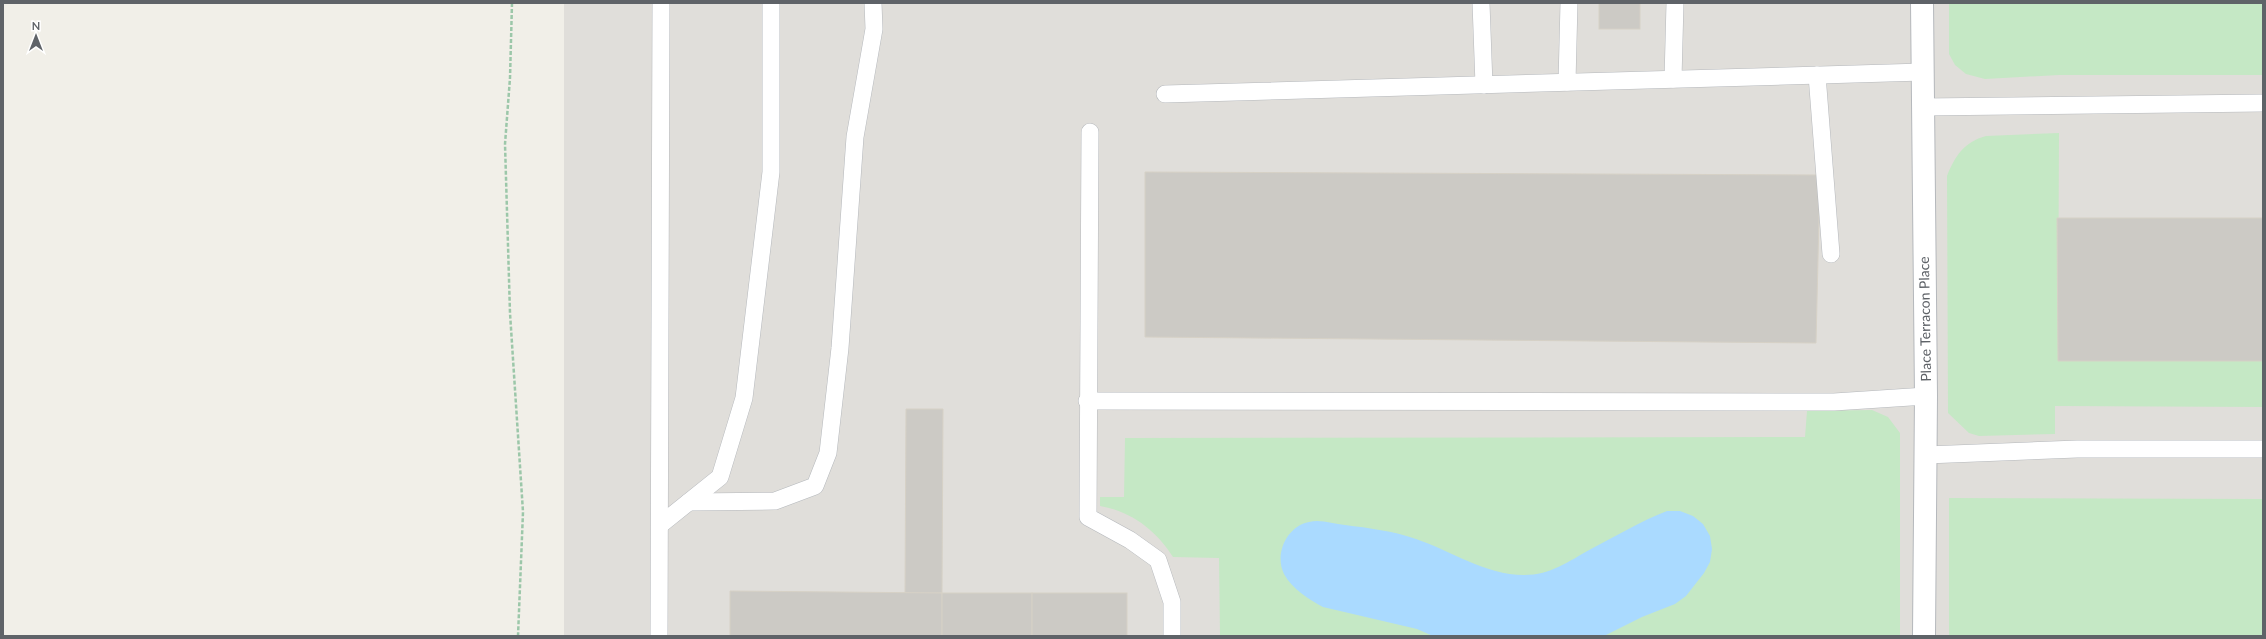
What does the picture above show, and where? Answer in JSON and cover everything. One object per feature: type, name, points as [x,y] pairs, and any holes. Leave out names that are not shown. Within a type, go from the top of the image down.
[{"type":"street","name":"Place Terracon Place","points":[[1922,3],[1926,396],[1924,636]]},
{"type":"lane","points":[[659,636],[661,3]]},
{"type":"lane","points":[[660,525],[720,477],[744,398],[771,172],[771,3]]},
{"type":"lane","points":[[689,502],[775,501],[815,486],[828,452],[840,348],[855,137],[874,29],[873,3]]},
{"type":"lane","points":[[1482,3],[1484,85]]},
{"type":"lane","points":[[1567,82],[1569,3]]},
{"type":"lane","points":[[1673,80],[1675,3]]},
{"type":"lane","points":[[1165,94],[1923,72]]},
{"type":"lane","points":[[1817,75],[1831,254]]},
{"type":"lane","points":[[1923,107],[2263,103]]},
{"type":"lane","points":[[1090,132],[1087,401],[1088,517],[1130,540],[1158,560],[1172,602],[1172,636]]},
{"type":"lane","points":[[1087,401],[1834,402],[1926,396]]},
{"type":"lane","points":[[1926,455],[2076,449],[2263,449]]},
{"type":"path","points":[[512,3],[510,78],[505,144],[510,313],[523,512],[518,636]]},
{"type":"shaded area","points":[[564,3],[2263,3],[2263,636],[564,636]]},
{"type":"green space","points":[[1949,3],[2263,3],[2263,75],[2059,75],[1985,79],[1966,74],[1955,65],[1949,54]]},
{"type":"green space","points":[[2059,133],[2058,361],[2263,361],[2263,407],[2055,406],[2055,434],[1979,436],[1969,433],[1948,413],[1947,176],[1953,162],[1961,151],[1966,146],[1978,139],[1986,136]]},
{"type":"green space","points":[[1872,410],[1888,417],[1900,433],[1900,636],[1220,636],[1219,558],[1173,557],[1167,548],[1151,531],[1133,517],[1122,512],[1100,506],[1100,497],[1124,497],[1125,438],[1805,437],[1807,411]]},
{"type":"green space","points":[[1949,498],[2263,499],[2263,636],[1949,636]]},
{"type":"water","points":[[1667,511],[1680,511],[1693,516],[1703,524],[1710,536],[1712,549],[1710,562],[1704,573],[1686,596],[1675,604],[1642,617],[1604,636],[1433,636],[1417,629],[1323,607],[1296,589],[1287,579],[1281,566],[1284,542],[1294,529],[1309,522],[1322,521],[1399,534],[1416,539],[1469,562],[1496,571],[1524,575],[1543,573],[1648,519]]},
{"type":"building","points":[[1599,3],[1640,3],[1640,29],[1599,29]]},
{"type":"building","points":[[1145,172],[1820,175],[1816,343],[1145,337]]},
{"type":"building","points":[[2057,218],[2263,218],[2263,361],[2058,361]]},
{"type":"building","points":[[906,409],[943,409],[942,593],[905,593]]},
{"type":"building","points":[[730,591],[942,593],[942,636],[730,636]]},
{"type":"building","points":[[942,593],[1032,593],[1032,636],[942,636]]},
{"type":"building","points":[[1032,593],[1127,593],[1127,636],[1032,636]]}]
